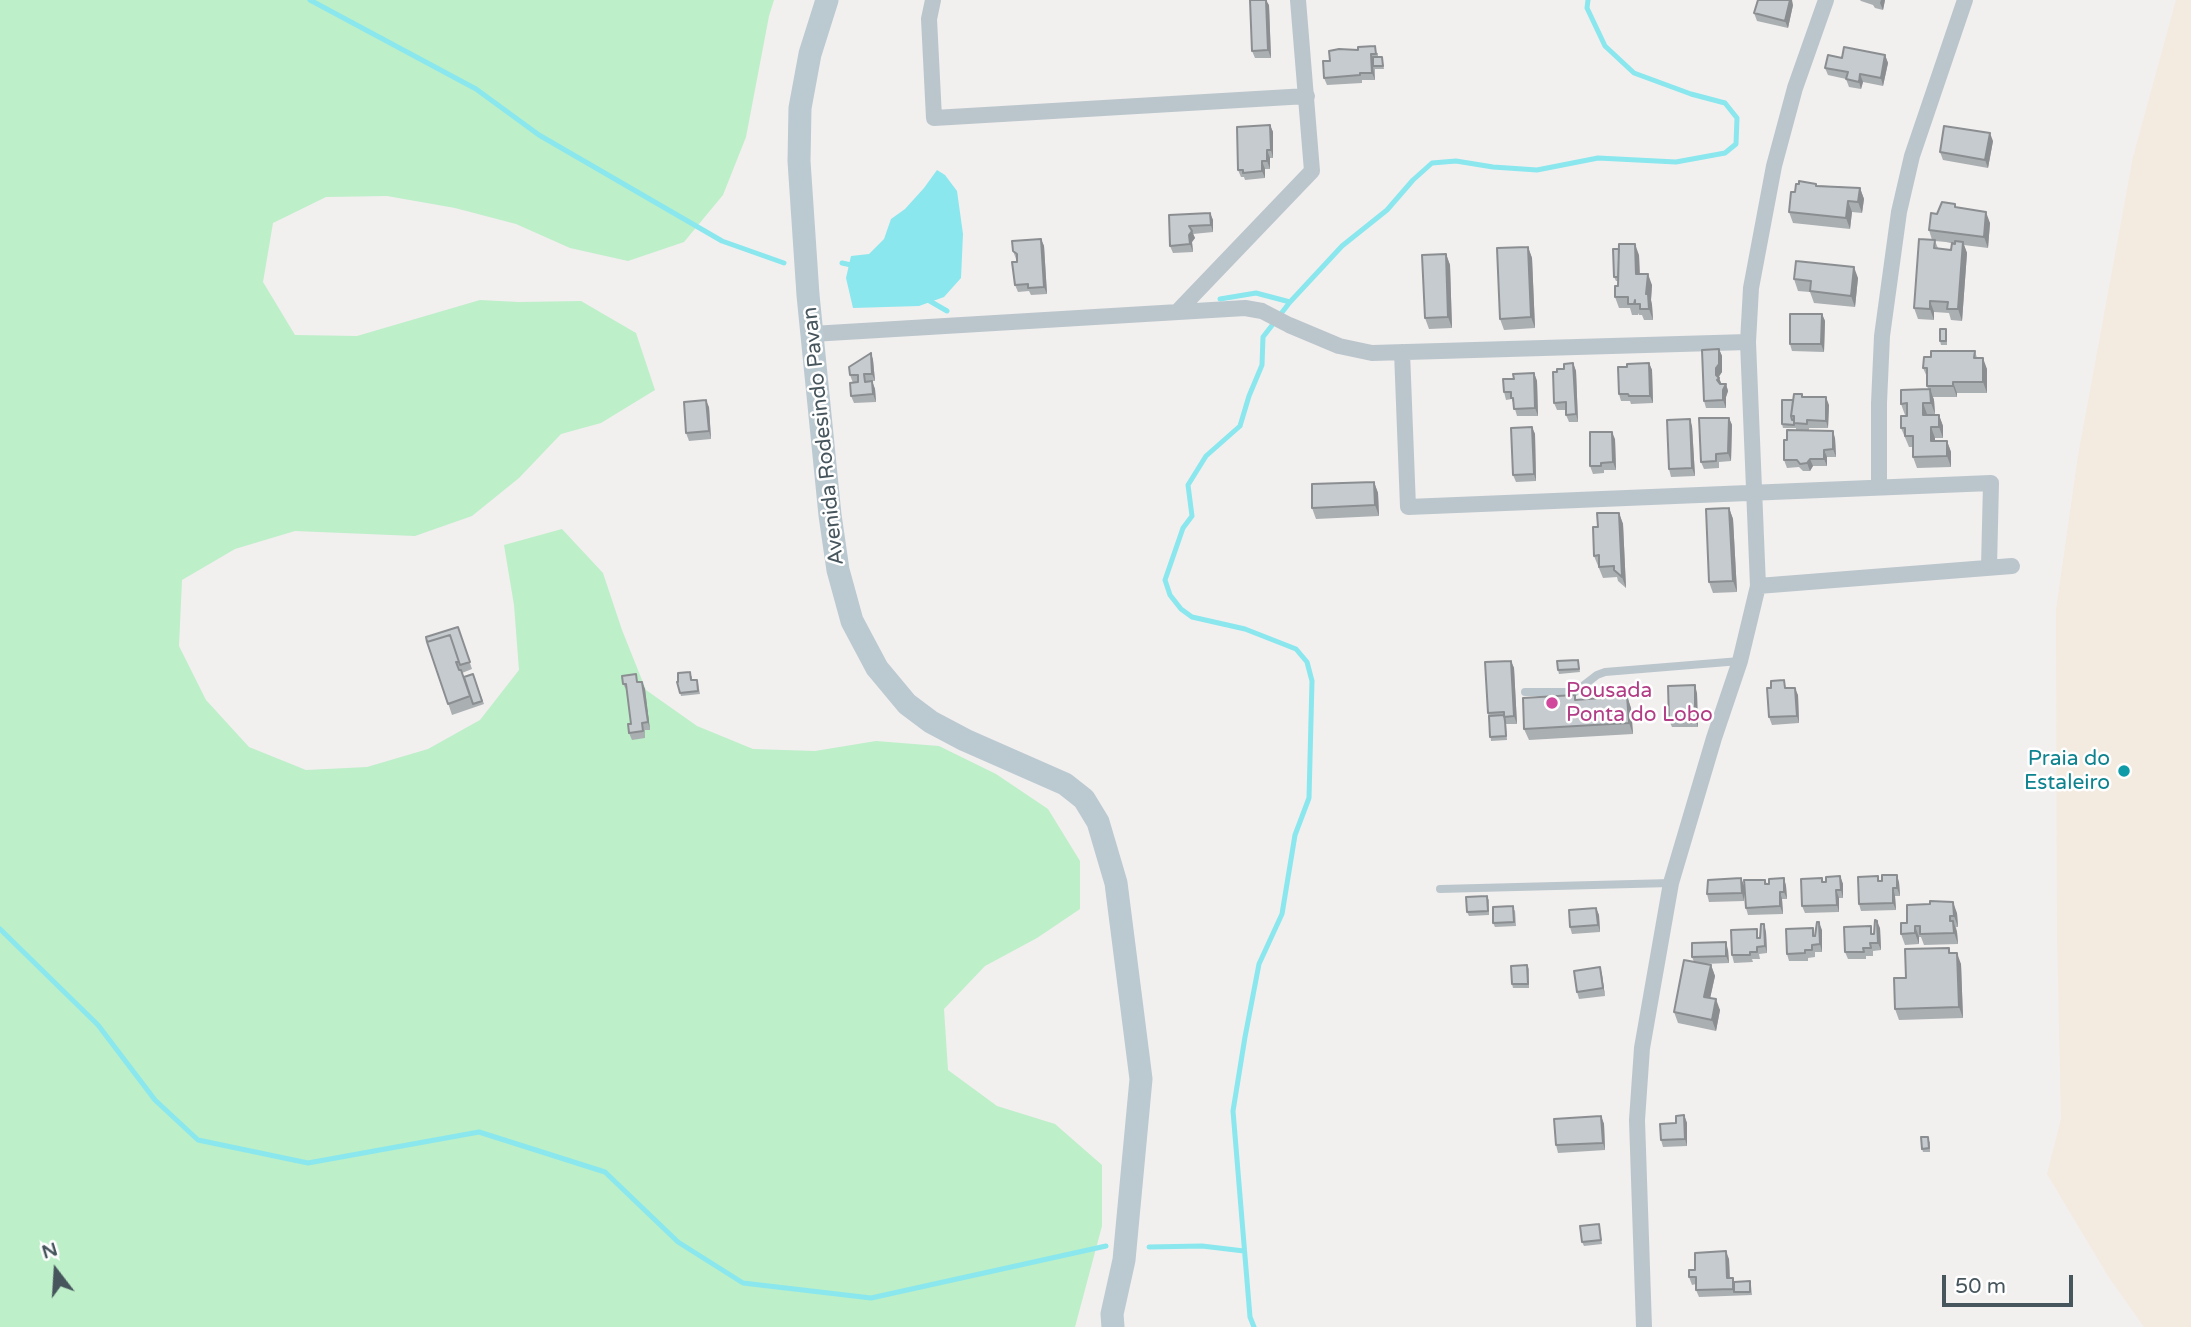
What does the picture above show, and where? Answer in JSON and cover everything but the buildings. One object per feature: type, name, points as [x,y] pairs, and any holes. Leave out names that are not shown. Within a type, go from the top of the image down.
[{"type":"main road","name":"Avenida Rodesindo Pavan","points":[[827,0],[810,54],[800,108],[799,161],[813,339],[838,570],[852,621],[877,668],[907,704],[931,722],[965,740],[1065,784],[1084,799],[1098,822],[1116,883],[1141,1079],[1124,1260],[1112,1314],[1113,1327]]},
{"type":"street","points":[[933,0],[929,19],[934,118],[1307,96]]},
{"type":"street","points":[[1177,312],[1312,171],[1298,0]]},
{"type":"street","points":[[1644,1327],[1637,1119],[1642,1048],[1671,883],[1740,661],[1759,586],[1748,342],[1751,288],[1774,166],[1795,88],[1826,0]]},
{"type":"street","points":[[1879,487],[1882,336],[1899,212],[1912,156],[1965,0]]},
{"type":"street","points":[[813,339],[879,329],[1245,308],[1262,311],[1339,346],[1372,353],[1748,342]]},
{"type":"street","points":[[1402,352],[1408,507],[1991,484],[1989,566]]},
{"type":"street","points":[[1759,586],[2012,565]]},
{"type":"lane","points":[[1525,692],[1575,692],[1605,672],[1740,661]]},
{"type":"lane","points":[[1440,889],[1671,883]]},
{"type":"green space","points":[[0,0],[774,0],[746,137],[723,195],[684,242],[628,261],[570,248],[516,224],[455,208],[387,196],[326,197],[273,223],[263,282],[295,335],[357,336],[480,300],[581,301],[636,333],[655,390],[601,423],[561,434],[519,478],[472,516],[415,536],[295,531],[235,549],[182,580],[179,646],[206,700],[249,747],[306,770],[367,767],[428,749],[480,720],[519,670],[514,605],[504,545],[562,529],[603,573],[646,690],[697,726],[753,749],[815,751],[876,741],[939,746],[996,774],[1048,809],[1080,861],[1080,909],[1037,938],[985,966],[944,1009],[948,1070],[997,1106],[1055,1124],[1102,1165],[1102,1226],[1075,1327],[0,1327]]},
{"type":"sand","name":"Praia do Estaleiro","points":[[2176,0],[2191,0],[2191,1327],[2144,1327],[2108,1276],[2047,1174],[2061,1119],[2057,931],[2056,610],[2078,456],[2133,157]]},
{"type":"water","points":[[937,170],[945,175],[957,191],[963,234],[961,278],[944,297],[919,306],[853,308],[846,278],[851,256],[869,254],[884,239],[891,219],[905,209]]},
{"type":"waterway","points":[[310,0],[476,89],[539,135],[722,241],[784,263]]},
{"type":"waterway","points":[[1254,1327],[1250,1317],[1233,1111],[1259,964],[1282,914],[1295,835],[1309,798],[1312,681],[1307,662],[1296,649],[1245,629],[1192,617],[1181,609],[1170,595],[1165,580],[1183,528],[1192,516],[1188,485],[1206,456],[1240,426],[1262,365],[1263,337],[1290,302],[1342,246],[1387,210],[1432,163],[1456,161],[1537,170],[1598,158],[1676,162],[1725,153],[1736,144],[1737,118],[1725,103],[1634,73],[1605,46],[1587,8],[1588,0]]},
{"type":"waterway","points":[[842,263],[856,266]]},
{"type":"waterway","points":[[1220,299],[1256,293],[1290,302]]},
{"type":"waterway","points":[[928,300],[947,311]]},
{"type":"waterway","points":[[0,929],[98,1025],[155,1100],[198,1140],[308,1163],[479,1132],[605,1172],[678,1242],[743,1283],[871,1298],[1106,1246]]},
{"type":"waterway","points":[[1149,1247],[1202,1246],[1244,1251]]},
{"type":"place","name":"Pousada Ponta do Lobo","points":[[1552,703]]},
{"type":"place","name":"Praia do Estaleiro","points":[[2124,771]]}]
